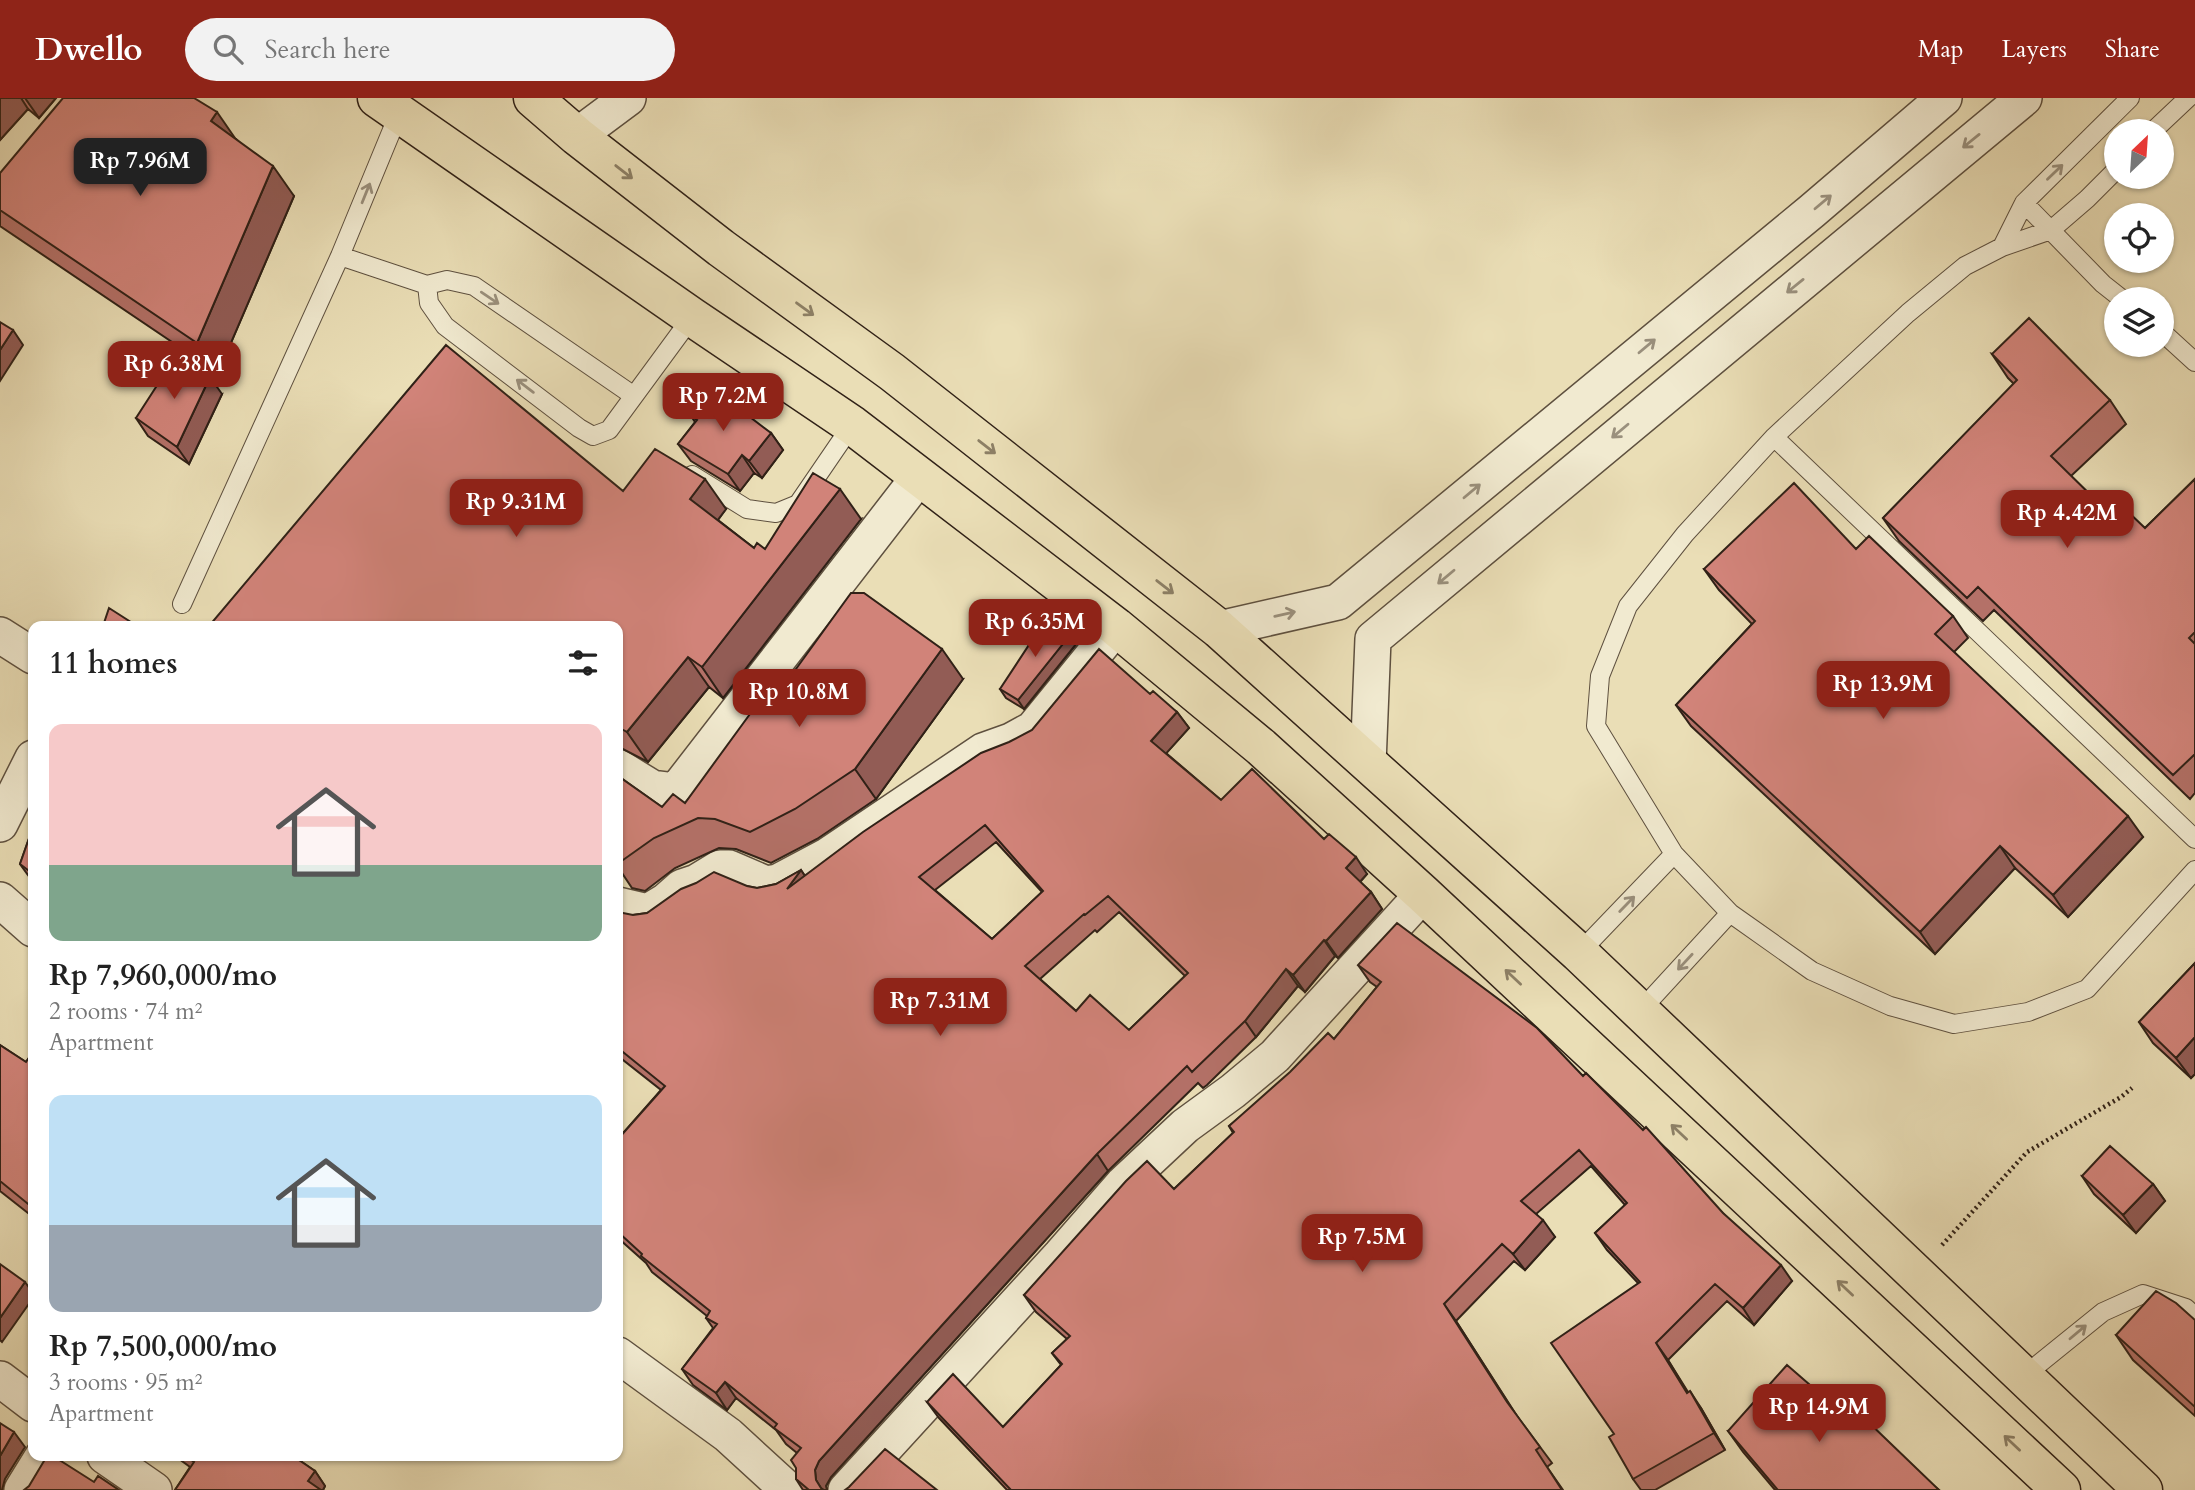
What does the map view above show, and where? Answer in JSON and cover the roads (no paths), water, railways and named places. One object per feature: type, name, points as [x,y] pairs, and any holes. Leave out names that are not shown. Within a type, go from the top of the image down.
[{"type":"highway","points":[[533,98],[577,136],[721,248],[892,372],[1219,629],[1579,953],[2143,1490]]},
{"type":"highway","points":[[388,106],[852,425],[1116,627],[1261,747],[1423,894],[2049,1486]]},
{"type":"street","points":[[577,136],[628,98]]},
{"type":"street","points":[[1219,629],[1338,601],[1944,98]]},
{"type":"street","points":[[1368,764],[1373,639],[1711,355],[2024,98]]},
{"type":"street","points":[[1679,320],[1711,355]]},
{"type":"street","points":[[623,770],[652,788],[676,791],[919,477]]},
{"type":"street","points":[[623,906],[648,912],[682,887],[697,882],[720,868],[729,868],[766,884],[778,882],[827,856],[983,751],[1011,741],[1033,729],[1116,627]]},
{"type":"street","points":[[0,635],[28,653]]},
{"type":"street","points":[[0,824],[28,768]]},
{"type":"street","points":[[846,1490],[1123,1184],[1185,1126],[1275,1056],[1423,894]]},
{"type":"street","points":[[0,900],[28,925]]},
{"type":"street","points":[[623,1359],[728,1435],[788,1490]]},
{"type":"street","points":[[0,1379],[28,1400]]},
{"type":"street","points":[[22,1490],[40,1461]]},
{"type":"street","points":[[112,1461],[153,1490]]},
{"type":"lane","points":[[2002,247],[2024,203],[2130,98]]},
{"type":"lane","points":[[2163,119],[2176,102]]},
{"type":"lane","points":[[182,604],[340,256],[388,106]]},
{"type":"lane","points":[[2104,181],[2051,230],[2002,247],[1965,266],[1926,297],[1774,437],[1685,534],[1628,606],[1600,676],[1596,726],[1674,854],[1730,913],[1812,971],[1890,1006],[1954,1024],[2028,1012],[2087,989],[2195,870]]},
{"type":"lane","points":[[2024,203],[2107,287]]},
{"type":"lane","points":[[340,256],[427,285],[447,281],[474,286],[634,396]]},
{"type":"lane","points":[[427,285],[429,303],[445,326],[593,436],[610,430],[692,317]]},
{"type":"lane","points":[[2174,343],[2195,362]]},
{"type":"lane","points":[[677,466],[747,509],[776,513],[798,503],[852,425]]},
{"type":"lane","points":[[1774,437],[2195,839]]},
{"type":"lane","points":[[1579,953],[1674,854]]},
{"type":"lane","points":[[1640,1011],[1730,913]]},
{"type":"lane","points":[[2025,1375],[2103,1312],[2143,1294],[2186,1308],[2195,1317]]}]
